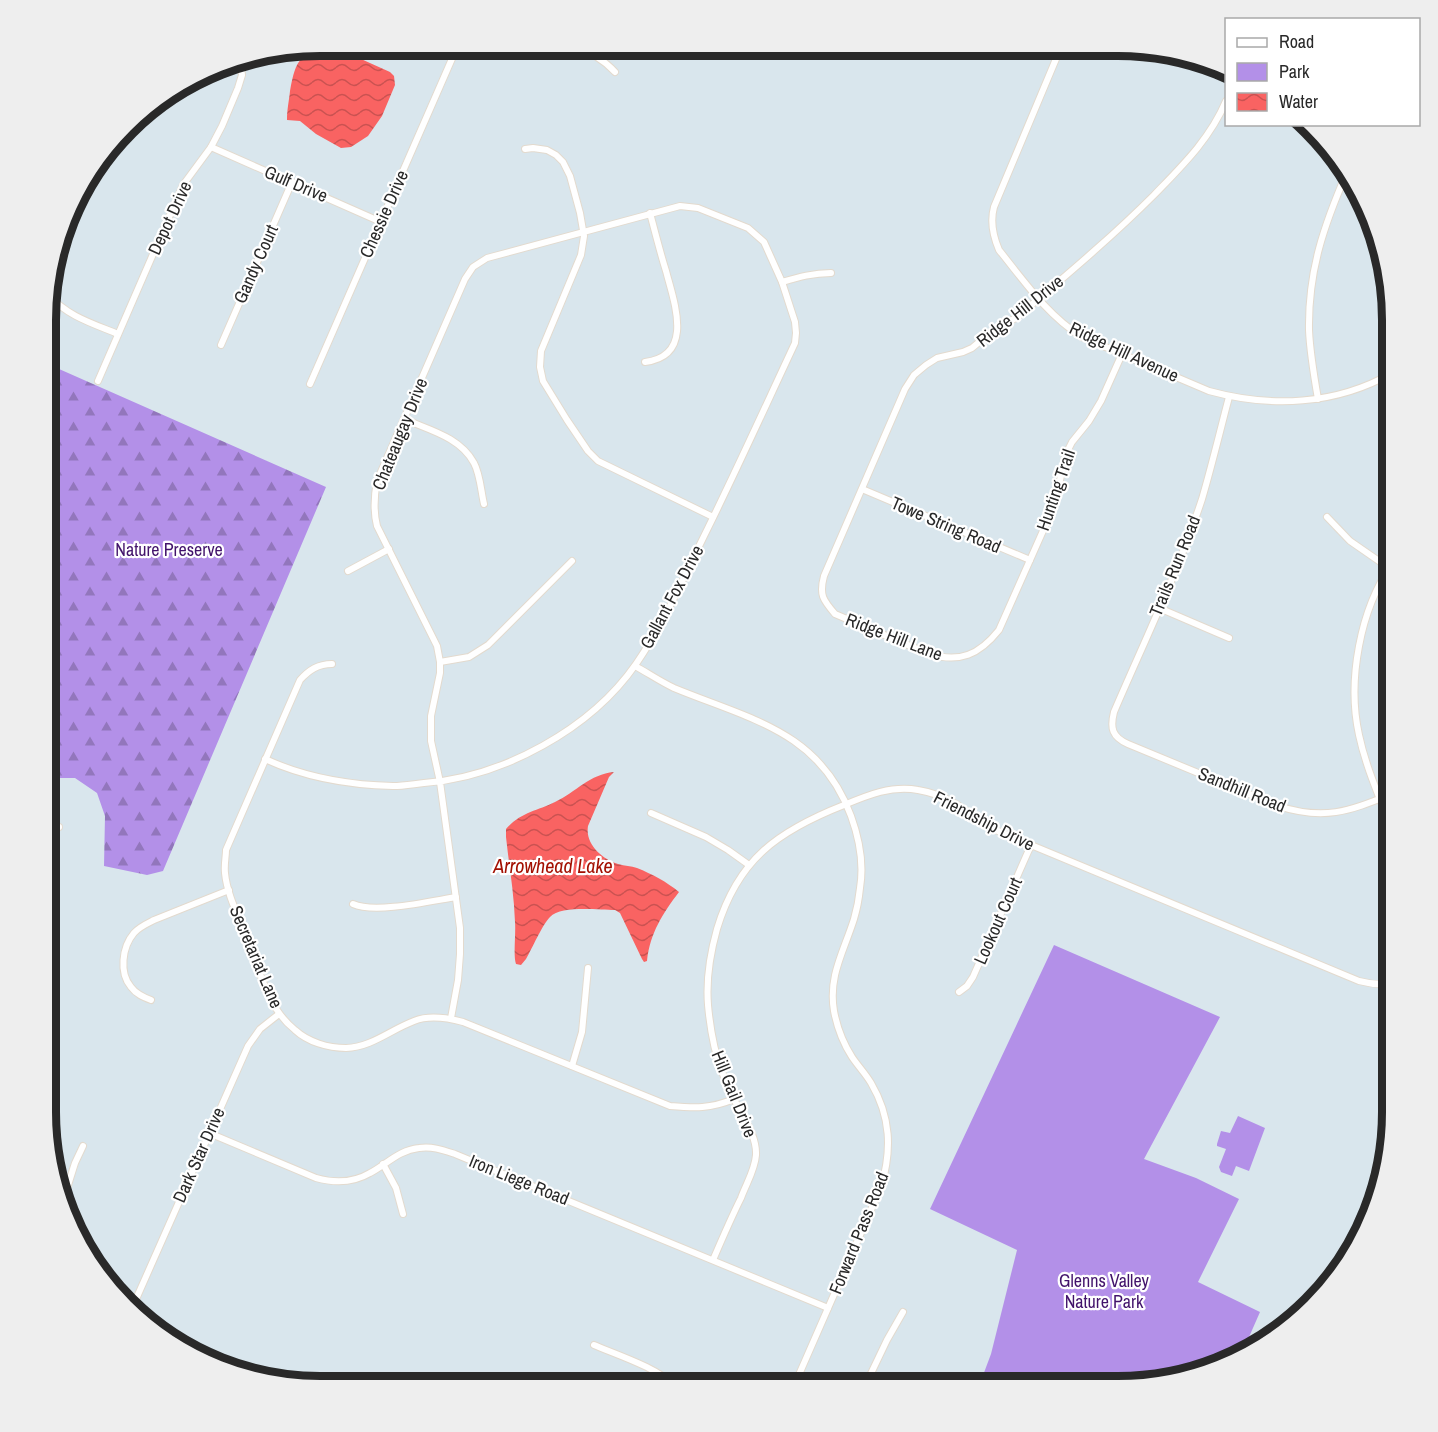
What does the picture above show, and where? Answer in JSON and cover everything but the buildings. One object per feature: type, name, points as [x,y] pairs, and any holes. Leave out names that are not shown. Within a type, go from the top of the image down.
[{"type":"street","name":"Chessie Drive","points":[[310,384],[453,56]]},
{"type":"street","points":[[597,56],[615,72]]},
{"type":"street","name":"Ridge Hill Avenue","points":[[1057,56],[992,214],[993,237],[999,249],[1050,312],[1082,337],[1209,391],[1229,397],[1262,402],[1318,399],[1359,389],[1382,378]]},
{"type":"street","name":"Depot Drive","points":[[98,381],[183,185],[211,147],[222,126],[238,88],[242,75],[241,68]]},
{"type":"street","name":"Ridge Hill Drive","points":[[823,599],[821,586],[824,576],[905,389],[914,375],[937,358],[972,348],[996,328],[1016,318],[1038,299],[1124,224],[1185,163],[1213,128],[1225,105]]},
{"type":"street","name":"Gulf Drive","points":[[211,147],[381,222]]},
{"type":"street","points":[[525,149],[547,150],[563,162],[570,176],[584,232],[581,255],[541,351],[540,367],[543,381],[588,451],[598,461],[713,517]]},
{"type":"street","points":[[1318,399],[1309,330],[1310,298],[1316,257],[1329,213],[1343,181]]},
{"type":"street","name":"Gandy Court","points":[[221,345],[292,182]]},
{"type":"street","name":"Chateaugay Drive","points":[[451,1018],[458,980],[460,928],[440,782],[430,729],[440,662],[437,646],[377,526],[373,500],[377,482],[465,279],[473,267],[487,258],[680,206],[698,207],[748,228],[764,242],[782,282]]},
{"type":"street","points":[[645,362],[662,357],[673,346],[678,331],[677,312],[650,213]]},
{"type":"street","points":[[782,282],[806,275],[831,273]]},
{"type":"street","name":"Gallant Fox Drive","points":[[265,759],[320,777],[351,783],[394,786],[440,782],[495,768],[528,754],[572,727],[595,709],[635,666],[661,625],[795,343],[795,322],[782,282]]},
{"type":"street","points":[[56,304],[72,314],[118,334]]},
{"type":"street","name":"Hunting Trail","points":[[972,654],[989,643],[999,630],[1054,506],[1066,454],[1101,401],[1122,354]]},
{"type":"street","name":"Trails Run Road","points":[[1113,731],[1111,721],[1114,712],[1184,549],[1216,451],[1229,397]]},
{"type":"street","points":[[404,419],[451,440],[465,449],[475,465],[484,504]]},
{"type":"street","name":"Towe String Road","points":[[862,489],[1030,560]]},
{"type":"street","points":[[1327,517],[1350,541],[1382,561]]},
{"type":"street","points":[[348,571],[389,549]]},
{"type":"street","points":[[440,662],[469,657],[488,645],[572,561]]},
{"type":"street","points":[[1382,582],[1365,621],[1355,678],[1358,733],[1366,764],[1382,804]]},
{"type":"street","name":"Ridge Hill Lane","points":[[823,599],[835,614],[929,654],[942,658],[972,654]]},
{"type":"street","points":[[1159,608],[1229,638]]},
{"type":"street","name":"Secretariat Lane","points":[[332,664],[315,667],[300,680],[226,850],[224,871],[229,890],[270,997],[279,1014],[295,1030],[311,1041],[330,1047],[343,1048],[372,1042],[414,1021],[427,1018],[451,1018],[670,1106],[712,1107],[734,1099]]},
{"type":"street","points":[[635,666],[671,686],[765,724],[788,736],[826,770],[838,786],[847,804]]},
{"type":"street","name":"Sandhill Road","points":[[1113,731],[1122,742],[1293,811],[1312,814],[1337,813],[1380,799]]},
{"type":"street","name":"Friendship Drive","points":[[847,804],[881,791],[900,789],[936,794],[956,804],[988,827],[1359,981],[1382,985]]},
{"type":"street","name":"Hill Gail Drive","points":[[713,1260],[752,1172],[756,1155],[752,1135],[721,1069],[713,1040],[708,1005],[708,975],[712,946],[723,909],[737,881],[749,865],[791,829],[847,804]]},
{"type":"street","name":"Forward Pass Road","points":[[798,1376],[880,1187],[889,1153],[888,1131],[882,1106],[871,1083],[843,1042],[833,1008],[835,969],[854,918],[861,886],[860,847],[847,804]]},
{"type":"street","points":[[651,813],[706,837],[749,865]]},
{"type":"street","name":"Lookout Court","points":[[959,992],[973,977],[1031,845]]},
{"type":"street","points":[[151,999],[139,995],[130,987],[124,975],[123,959],[132,934],[154,920],[229,890]]},
{"type":"street","points":[[353,904],[359,907],[379,909],[456,897]]},
{"type":"street","points":[[572,1066],[582,1032],[588,968]]},
{"type":"street","name":"Dark Star Drive","points":[[134,1300],[248,1046],[260,1029],[279,1014]]},
{"type":"street","name":"Iron Liege Road","points":[[209,1133],[316,1178],[342,1182],[358,1179],[370,1173],[398,1154],[417,1148],[433,1147],[466,1158],[828,1308]]},
{"type":"street","points":[[67,1188],[82,1146]]},
{"type":"street","points":[[383,1164],[396,1188],[403,1214]]},
{"type":"street","points":[[870,1376],[903,1312]]},
{"type":"street","points":[[594,1345],[663,1376]]},
{"type":"green space","name":"Nature Preserve","points":[[56,368],[326,487],[163,871],[147,875],[104,866],[105,816],[97,793],[75,778],[56,778]]},
{"type":"green space","name":"Glenns Valley Nature Park","points":[[1054,945],[1220,1017],[1144,1159],[1196,1178],[1239,1199],[1198,1282],[1260,1312],[1246,1343],[1203,1362],[1153,1374],[1136,1376],[983,1376],[991,1354],[1017,1250],[930,1209]]},
{"type":"green space","points":[[1238,1116],[1265,1128],[1249,1171],[1236,1166],[1232,1176],[1221,1172],[1219,1167],[1226,1149],[1217,1144],[1221,1131],[1230,1133]]},
{"type":"water","points":[[305,56],[354,56],[394,76],[395,85],[382,116],[368,136],[351,147],[341,148],[316,134],[300,121],[287,120],[290,91],[297,64]]},
{"type":"water","name":"Arrowhead Lake","points":[[614,772],[609,777],[588,826],[592,845],[606,858],[648,873],[679,892],[658,924],[651,941],[647,961],[644,962],[642,959],[620,913],[615,910],[581,909],[555,913],[550,917],[526,959],[521,965],[516,964],[513,890],[506,829],[523,815],[563,798],[598,776]]}]
